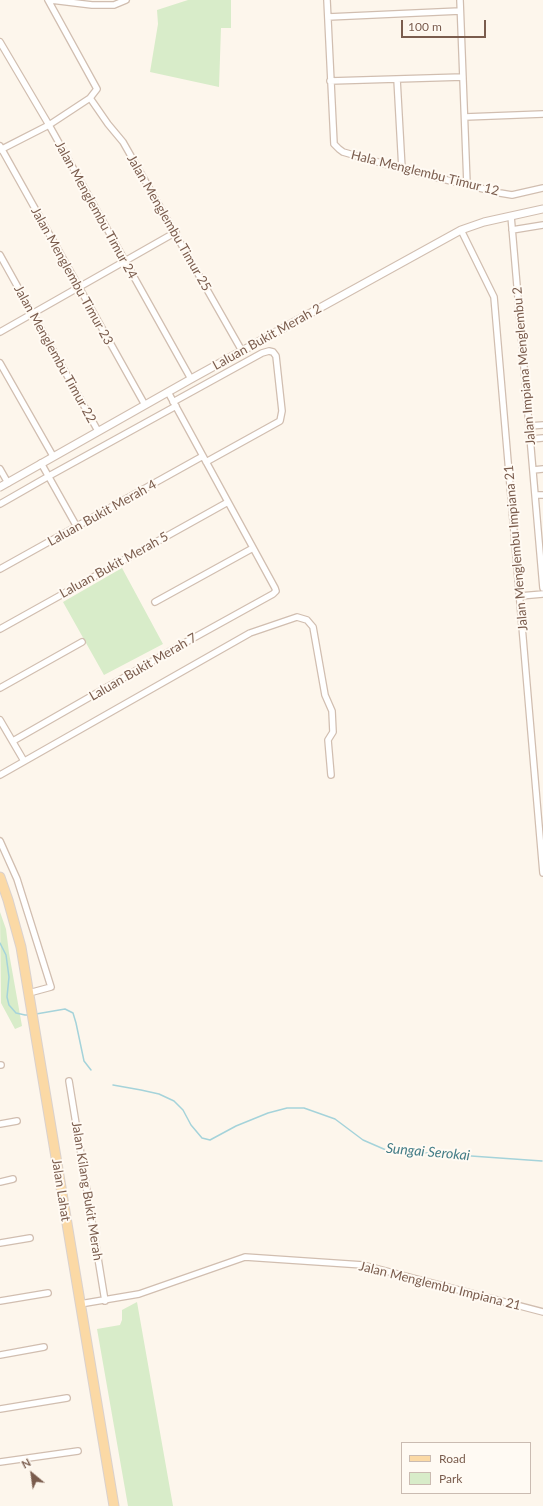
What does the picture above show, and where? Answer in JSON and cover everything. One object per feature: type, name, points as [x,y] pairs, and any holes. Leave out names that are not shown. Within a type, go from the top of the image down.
[{"type":"main road","name":"Jalan Lahat","points":[[0,877],[21,947],[114,1506]]},
{"type":"street","points":[[1,148],[48,125],[90,98],[98,89],[48,0]]},
{"type":"street","points":[[51,0],[92,5],[104,3],[114,5],[126,0]]},
{"type":"street","points":[[327,0],[330,81],[463,77]]},
{"type":"street","points":[[460,0],[467,184]]},
{"type":"street","points":[[328,17],[460,11]]},
{"type":"street","name":"Jalan Menglembu Timur 24","points":[[0,42],[191,379]]},
{"type":"street","points":[[397,79],[402,169]]},
{"type":"street","name":"Hala Menglembu Timur 12","points":[[330,81],[334,144],[343,152],[402,169],[512,195],[543,188]]},
{"type":"street","name":"Jalan Menglembu Timur 25","points":[[90,98],[108,124],[123,142],[176,232],[242,351]]},
{"type":"street","points":[[465,117],[543,114]]},
{"type":"street","name":"Jalan Menglembu Timur 23","points":[[1,148],[146,405]]},
{"type":"street","name":"Laluan Bukit Merah 2","points":[[0,487],[191,379],[461,230],[484,222],[543,209]]},
{"type":"street","name":"Jalan Impiana Menglembu 2","points":[[510,216],[535,495],[541,544],[543,588]]},
{"type":"street","points":[[512,230],[543,225]]},
{"type":"street","name":"Jalan Menglembu Impiana 21","points":[[461,230],[494,297],[542,843],[543,873]]},
{"type":"street","points":[[0,332],[176,232]]},
{"type":"street","name":"Jalan Menglembu Timur 22","points":[[0,255],[98,431]]},
{"type":"street","name":"Laluan Bukit Merah 2","points":[[0,504],[262,353],[269,351],[273,352],[276,356],[282,411],[280,421],[205,459]]},
{"type":"street","points":[[0,363],[53,456]]},
{"type":"street","points":[[155,602],[253,548],[168,392]]},
{"type":"street","points":[[529,426],[543,425]]},
{"type":"street","points":[[530,440],[543,438]]},
{"type":"street","name":"Laluan Bukit Merah 4","points":[[0,569],[205,459]]},
{"type":"street","points":[[41,463],[77,527]]},
{"type":"street","points":[[0,469],[8,483]]},
{"type":"street","points":[[533,470],[543,469]]},
{"type":"street","points":[[535,495],[543,495]]},
{"type":"street","name":"Laluan Bukit Merah 5","points":[[0,629],[228,502]]},
{"type":"street","name":"Laluan Bukit Merah 7","points":[[13,741],[273,594],[276,591],[275,588],[253,548]]},
{"type":"street","points":[[520,596],[543,594]]},
{"type":"street","points":[[0,775],[250,633],[297,617],[307,620],[313,627],[325,695],[332,711],[333,732],[328,740],[331,774]]},
{"type":"street","points":[[0,688],[82,642]]},
{"type":"street","points":[[0,720],[24,761]]},
{"type":"street","points":[[0,841],[18,879],[51,987],[29,993]]},
{"type":"street","name":"Jalan Kilang Bukit Merah","points":[[69,1081],[104,1301]]},
{"type":"street","points":[[0,1124],[17,1121]]},
{"type":"street","points":[[0,1182],[14,1179]]},
{"type":"street","points":[[0,1243],[30,1238]]},
{"type":"street","name":"Jalan Menglembu Impiana 21","points":[[80,1304],[139,1294],[246,1257],[363,1265],[543,1312]]},
{"type":"street","points":[[0,1301],[48,1293]]},
{"type":"street","points":[[0,1355],[44,1347]]},
{"type":"street","points":[[0,1409],[67,1398]]},
{"type":"street","points":[[0,1462],[78,1451]]},
{"type":"green space","points":[[188,0],[231,0],[231,28],[221,28],[219,87],[150,72],[158,24],[157,10]]},
{"type":"green space","points":[[122,568],[163,644],[104,675],[63,602]]},
{"type":"green space","points":[[0,912],[6,929],[22,1026],[15,1029],[1,1003]]},
{"type":"green space","points":[[137,1302],[173,1506],[128,1506],[97,1329],[120,1325],[122,1320],[122,1310]]},
{"type":"waterway","name":"Sungai Serokai","points":[[0,943],[6,955],[9,977],[7,997],[9,1005],[16,1013],[29,1015]]},
{"type":"waterway","name":"Sungai Serokai","points":[[36,1014],[65,1009],[73,1013],[84,1061],[91,1070]]},
{"type":"waterway","name":"Sungai Serokai","points":[[113,1085],[159,1094],[174,1101],[183,1110],[191,1125],[202,1138],[210,1140],[236,1126],[268,1113],[287,1108],[304,1108],[335,1119],[363,1140],[386,1150],[542,1161]]}]
